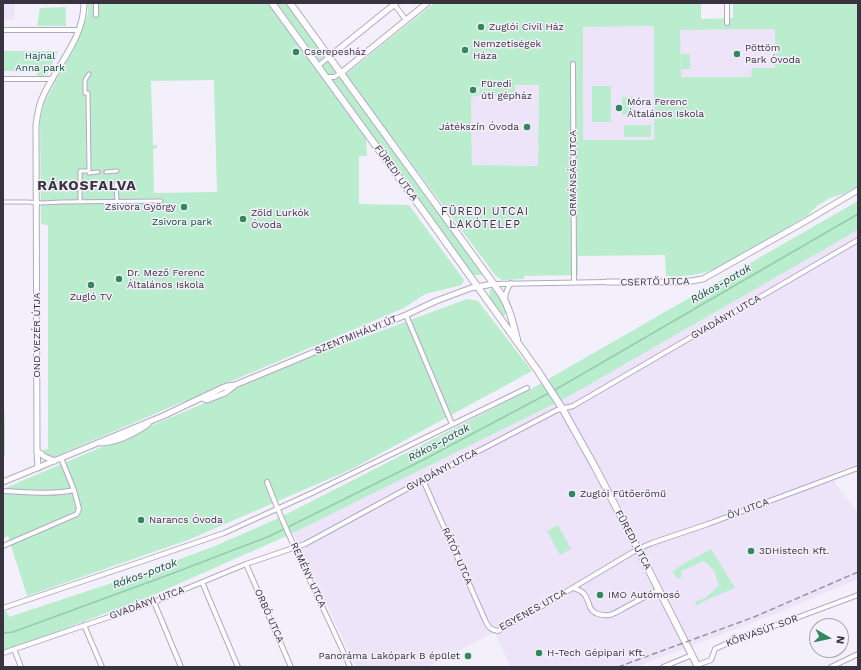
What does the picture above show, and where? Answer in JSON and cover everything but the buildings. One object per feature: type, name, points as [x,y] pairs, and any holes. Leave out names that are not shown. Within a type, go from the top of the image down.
[{"type":"main road","name":"FÜREDI UTCA","points":[[272,3],[538,370],[562,408],[595,467],[697,666]]},
{"type":"main road","name":"FÜREDI UTCA","points":[[290,3],[505,301],[511,315],[519,345]]},
{"type":"street","name":"OND VEZÉR ÚTJA","points":[[38,468],[36,119],[41,102],[52,79],[79,30],[84,3]]},
{"type":"street","points":[[96,3],[96,15]]},
{"type":"street","points":[[327,77],[334,77],[341,73],[427,3]]},
{"type":"street","points":[[727,3],[727,23]]},
{"type":"street","points":[[318,66],[395,4],[406,20]]},
{"type":"street","points":[[3,30],[79,30]]},
{"type":"street","name":"ORMÁNSÁG UTCA","points":[[573,64],[574,282]]},
{"type":"street","points":[[89,74],[85,80],[85,93],[88,93],[89,171]]},
{"type":"street","points":[[3,79],[52,79]]},
{"type":"street","points":[[80,202],[80,171],[98,172]]},
{"type":"street","points":[[106,172],[117,171]]},
{"type":"street","points":[[116,184],[117,201]]},
{"type":"street","name":"CSERTŐ UTCA","points":[[477,286],[511,283],[685,282],[703,279],[802,224],[858,190]]},
{"type":"street","points":[[3,202],[36,203],[160,201]]},
{"type":"street","name":"GVADÁNYI UTCA","points":[[3,653],[154,602],[246,564],[305,544],[557,410],[573,406],[858,240]]},
{"type":"street","points":[[505,301],[505,294],[511,283]]},
{"type":"street","name":"SZENTMIHÁLYI ÚT","points":[[3,482],[96,443],[124,438],[140,430],[158,418],[227,386],[235,385],[406,315],[436,301],[477,286]]},
{"type":"street","points":[[406,315],[452,424]]},
{"type":"street","points":[[3,608],[224,533],[312,494],[527,388]]},
{"type":"street","points":[[37,451],[45,457],[55,461]]},
{"type":"street","points":[[3,546],[77,514],[79,509],[74,490],[61,458]]},
{"type":"street","name":"ÖV UTCA","points":[[638,550],[652,543],[708,524],[858,468]]},
{"type":"street","name":"RÁTÓT UTCA","points":[[423,480],[486,622],[489,628],[493,630]]},
{"type":"street","name":"REMÉNY UTCA","points":[[268,482],[283,523],[336,634],[350,667]]},
{"type":"street","points":[[3,491],[50,493],[74,490]]},
{"type":"street","name":"EGYENES UTCA","points":[[493,630],[498,631],[638,550]]},
{"type":"street","name":"ORBÓ UTCA","points":[[246,564],[291,667]]},
{"type":"street","points":[[202,582],[238,667]]},
{"type":"street","name":"EGYENES UTCA","points":[[573,588],[581,590],[585,594],[591,610],[596,614],[602,615],[608,615],[616,612],[659,590]]},
{"type":"street","name":"KÖRVASÚT SOR","points":[[697,666],[711,660],[715,649],[727,643],[858,595]]},
{"type":"street","points":[[154,602],[181,667]]},
{"type":"street","points":[[84,625],[102,667]]},
{"type":"street","points":[[14,649],[21,667]]},
{"type":"street","points":[[831,667],[858,654]]},
{"type":"street","points":[[664,667],[692,656]]},
{"type":"shaded area","points":[[3,3],[15,3],[14,20],[3,20]]},
{"type":"shaded area","name":"Móra Ferenc Általános Iskola","points":[[654,26],[654,140],[583,140],[583,27]]},
{"type":"shaded area","points":[[775,29],[776,90],[681,91],[680,30]]},
{"type":"shaded area","points":[[539,85],[538,166],[472,165],[471,96],[478,96],[478,86]]},
{"type":"shaded area","points":[[858,230],[858,464],[829,475],[858,513],[858,579],[768,617],[635,667],[510,667],[495,632],[427,667],[356,667],[293,533],[566,398]]},
{"type":"green space","name":"Zsivora park","points":[[88,3],[270,3],[366,136],[367,156],[359,156],[359,204],[409,205],[464,280],[462,285],[425,294],[404,308],[201,394],[201,398],[180,403],[54,457],[47,456],[43,450],[48,449],[48,225],[41,224],[40,122],[44,103],[73,50],[88,14]],"holes":[[[214,80],[217,192],[154,193],[153,149],[157,148],[157,145],[153,145],[151,81]]]},
{"type":"green space","points":[[277,3],[287,3],[483,275],[473,275]]},
{"type":"green space","points":[[434,3],[704,3],[701,4],[701,19],[733,18],[733,3],[858,3],[858,186],[843,194],[830,198],[817,206],[807,216],[716,269],[703,273],[685,276],[666,276],[665,255],[578,256],[578,275],[524,276],[524,279],[502,280],[496,276],[345,75]],"holes":[[[654,26],[654,140],[583,140],[583,27]],[[775,29],[775,68],[752,68],[751,77],[681,77],[680,30]],[[515,85],[539,85],[538,166],[472,165],[471,97],[478,96],[478,86],[480,86],[479,96],[515,95]]]},
{"type":"green space","points":[[66,7],[66,26],[37,26],[40,8]]},
{"type":"green space","name":"Hajnal Anna park","points":[[3,51],[58,51],[47,75],[37,77],[37,72],[3,71]]},
{"type":"green space","points":[[681,54],[690,54],[690,69],[681,69]]},
{"type":"green space","points":[[592,86],[611,86],[611,122],[592,122]]},
{"type":"green space","points":[[622,97],[634,97],[634,114],[622,115]]},
{"type":"green space","points":[[624,125],[651,125],[651,137],[624,137]]},
{"type":"green space","points":[[858,201],[858,230],[566,398],[293,533],[149,597],[3,652],[3,612],[6,611],[9,617],[148,571],[215,546],[281,517],[531,389]]},
{"type":"green space","points":[[493,288],[504,305],[506,313],[504,316],[501,315],[491,300],[489,293],[490,289]]},
{"type":"green space","points":[[467,299],[478,301],[532,371],[352,469],[188,540],[27,596],[8,536],[3,538],[3,489],[228,393],[250,381],[289,365]]},
{"type":"green space","points":[[3,380],[5,425],[5,456],[3,456]]},
{"type":"green space","points":[[558,525],[571,549],[560,555],[547,531]]},
{"type":"green space","points":[[711,549],[735,588],[710,598],[696,606],[695,602],[705,598],[719,586],[714,570],[704,561],[681,571],[681,577],[677,579],[673,572],[678,567]]},
{"type":"waterway","name":"Rákos-patak","points":[[553,391],[858,214]]},
{"type":"waterway","name":"Rákos-patak","points":[[3,633],[13,632],[270,536],[423,460],[549,393]]},
{"type":"tunnel","points":[[98,172],[106,172]]},
{"type":"tunnel","points":[[116,179],[116,184]]},
{"type":"railway","points":[[618,667],[754,617],[858,572]]},
{"type":"place","name":"Zuglói Civil Ház","points":[[481,27]]},
{"type":"place","name":"Nemzetiségek Háza","points":[[465,50]]},
{"type":"place","name":"Cserepesház","points":[[296,52]]},
{"type":"place","name":"Pöttöm Park Óvoda","points":[[737,54]]},
{"type":"place","name":"Füredi úti gépház","points":[[473,90]]},
{"type":"place","name":"Móra Ferenc Általános Iskola","points":[[619,108]]},
{"type":"place","name":"Játékszín Óvoda","points":[[527,127]]},
{"type":"place","name":"Zsivora György","points":[[184,207]]},
{"type":"place","name":"Zöld Lurkók Óvoda","points":[[243,219]]},
{"type":"place","name":"Dr. Mező Ferenc Általános Iskola","points":[[119,279]]},
{"type":"place","name":"Zugló TV","points":[[91,285]]},
{"type":"place","name":"Zuglói Fűtőerőmű","points":[[572,494]]},
{"type":"place","name":"Narancs Óvoda","points":[[141,520]]},
{"type":"place","name":"3DHistech Kft.","points":[[751,551]]},
{"type":"place","name":"IMO Autómosó","points":[[600,595]]},
{"type":"place","name":"H-Tech Gépipari Kft.","points":[[539,653]]},
{"type":"place","name":"Panoráma Lakópark B épület","points":[[468,656]]},
{"type":"district","name":"RÁKOSFALVA","points":[[87,186]]},
{"type":"district","name":"FÜREDI UTCAI LAKÓTELEP","points":[[485,218]]}]
